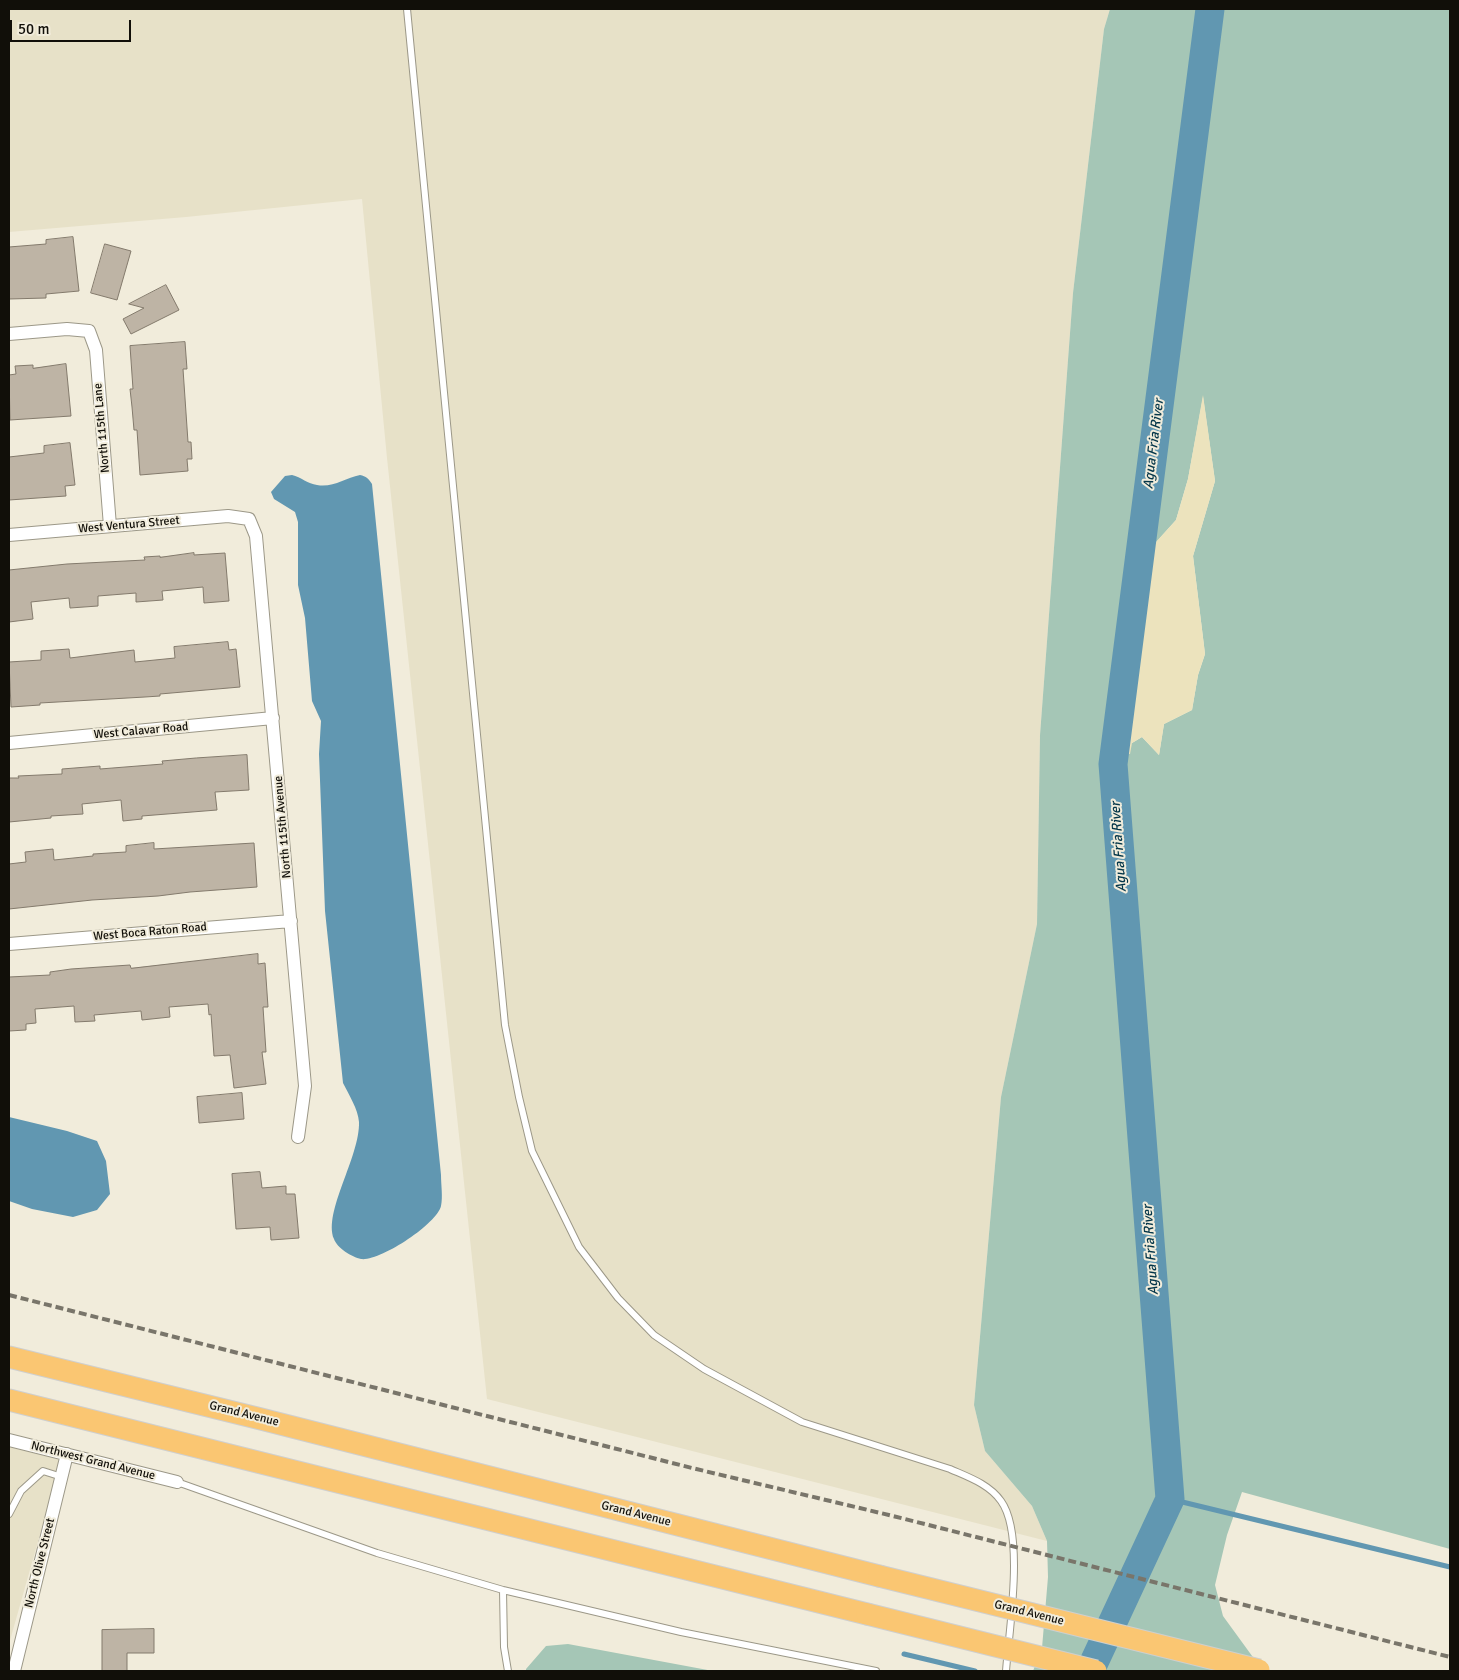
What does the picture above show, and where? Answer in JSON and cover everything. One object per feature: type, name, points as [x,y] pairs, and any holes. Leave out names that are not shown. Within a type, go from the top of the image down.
[{"type":"highway","name":"Grand Avenue","points":[[9,1357],[261,1418],[879,1576],[1262,1671]]},
{"type":"highway","points":[[9,1400],[1096,1671]]},
{"type":"street","name":"North 115th Lane","points":[[9,334],[67,329],[89,331],[96,350],[110,526]]},
{"type":"street","name":"West Ventura Street","points":[[9,535],[228,516],[249,519]]},
{"type":"street","name":"North 115th Avenue","points":[[249,519],[256,536],[305,1086],[298,1137]]},
{"type":"street","name":"West Calavar Road","points":[[9,743],[272,718]]},
{"type":"street","name":"West Boca Raton Road","points":[[9,944],[291,921]]},
{"type":"street","name":"Northwest Grand Avenue","points":[[9,1440],[177,1482]]},
{"type":"street","name":"North Olive Street","points":[[14,1671],[67,1454]]},
{"type":"lane","points":[[407,9],[505,1025],[532,1151],[579,1247],[618,1298],[654,1335],[704,1369],[802,1422],[950,1469],[985,1486],[1002,1502],[1008,1516],[1013,1541],[1013,1585],[1006,1671]]},
{"type":"lane","points":[[9,1514],[21,1491],[43,1471],[62,1477]]},
{"type":"lane","points":[[177,1482],[377,1553],[503,1590],[681,1632],[876,1671]]},
{"type":"lane","points":[[503,1590],[504,1647],[508,1671]]},
{"type":"shaded area","points":[[9,9],[1110,9],[1104,29],[1073,293],[1040,735],[1037,924],[1001,1097],[974,1405],[985,1451],[1032,1506],[1047,1541],[487,1399],[387,458],[362,199],[186,217],[9,232]]},
{"type":"shaded area","points":[[9,1446],[61,1460],[9,1644]]},
{"type":"green space","points":[[1110,9],[1450,9],[1450,1549],[1242,1492],[1227,1535],[1215,1585],[1223,1616],[1263,1671],[1033,1671],[1042,1648],[1048,1577],[1047,1541],[1032,1506],[985,1451],[974,1405],[1001,1097],[1037,924],[1040,735],[1073,293],[1104,29]],"holes":[[[1203,397],[1215,481],[1193,556],[1205,654],[1198,675],[1192,710],[1164,724],[1159,755],[1142,737],[1132,743],[1121,637],[1125,577],[1176,520],[1188,479]]]},
{"type":"green space","points":[[568,1644],[713,1671],[526,1671],[546,1646]]},
{"type":"sand","points":[[1203,395],[1215,481],[1193,556],[1205,654],[1198,675],[1192,710],[1164,724],[1159,755],[1142,737],[1132,743],[1130,754],[1107,752],[1121,637],[1125,576],[1176,520],[1188,479]]},
{"type":"water","points":[[292,475],[323,486],[360,475],[367,478],[372,484],[441,1175],[442,1202],[437,1214],[419,1231],[393,1248],[381,1255],[361,1259],[341,1249],[334,1239],[332,1228],[337,1199],[358,1136],[359,1122],[355,1107],[343,1083],[325,911],[319,754],[321,721],[312,701],[305,618],[298,585],[298,522],[295,512],[274,499],[271,492],[285,476]]},
{"type":"water","points":[[9,1117],[67,1131],[97,1141],[106,1161],[110,1194],[97,1210],[73,1217],[32,1209],[9,1201]]},
{"type":"building","points":[[73,237],[79,291],[46,294],[46,298],[9,299],[9,247],[46,244],[46,240]]},
{"type":"building","points":[[105,244],[131,251],[117,300],[91,293]]},
{"type":"building","points":[[166,285],[179,310],[131,334],[123,319],[144,308],[129,304]]},
{"type":"building","points":[[185,342],[187,369],[183,369],[188,442],[191,442],[192,459],[187,459],[188,471],[140,475],[137,430],[134,430],[130,389],[133,389],[130,346]]},
{"type":"building","points":[[66,364],[71,416],[10,420],[9,375],[16,374],[15,366],[33,365],[33,368]]},
{"type":"building","points":[[70,443],[75,485],[65,486],[66,496],[9,500],[9,457],[44,453],[44,446]]},
{"type":"building","points":[[194,553],[194,555],[225,553],[229,601],[204,603],[203,587],[162,591],[163,600],[136,602],[136,593],[98,596],[98,606],[70,608],[69,598],[31,602],[33,619],[9,622],[9,570],[67,564],[145,560],[144,557]]},
{"type":"building","points":[[228,642],[229,650],[236,649],[240,687],[160,694],[160,696],[40,703],[40,705],[11,707],[9,662],[41,660],[41,651],[69,649],[70,658],[134,650],[135,662],[175,658],[174,647]]},
{"type":"building","points":[[247,755],[249,790],[215,792],[217,810],[142,816],[142,819],[123,821],[121,800],[82,804],[83,814],[9,822],[9,778],[62,774],[62,769],[100,766],[100,769],[163,764],[162,761]]},
{"type":"building","points":[[154,843],[154,849],[254,843],[257,887],[92,900],[9,909],[9,864],[26,862],[25,852],[53,849],[54,860],[93,856],[93,854],[126,852],[126,846]]},
{"type":"building","points":[[258,954],[258,964],[265,963],[268,1007],[263,1007],[266,1052],[262,1052],[266,1084],[234,1088],[230,1055],[214,1056],[211,1014],[209,1015],[208,1004],[169,1007],[170,1017],[142,1020],[141,1011],[94,1015],[95,1021],[75,1022],[74,1006],[35,1009],[36,1023],[26,1024],[26,1030],[9,1031],[9,977],[50,975],[50,972],[71,969],[130,965],[131,968]]},
{"type":"building","points":[[242,1093],[244,1119],[199,1123],[197,1097]]},
{"type":"building","points":[[260,1172],[262,1188],[286,1186],[286,1194],[295,1194],[299,1238],[271,1240],[270,1227],[236,1229],[232,1174]]},
{"type":"building","points":[[154,1629],[154,1653],[127,1653],[127,1671],[102,1671],[102,1630]]},
{"type":"waterway","name":"Agua Fria River","points":[[1090,1671],[1170,1499],[1113,764],[1210,9]]},
{"type":"waterway","points":[[1170,1499],[1450,1567]]},
{"type":"waterway","points":[[904,1654],[975,1671]]},
{"type":"railway","points":[[9,1295],[1450,1657]]}]
